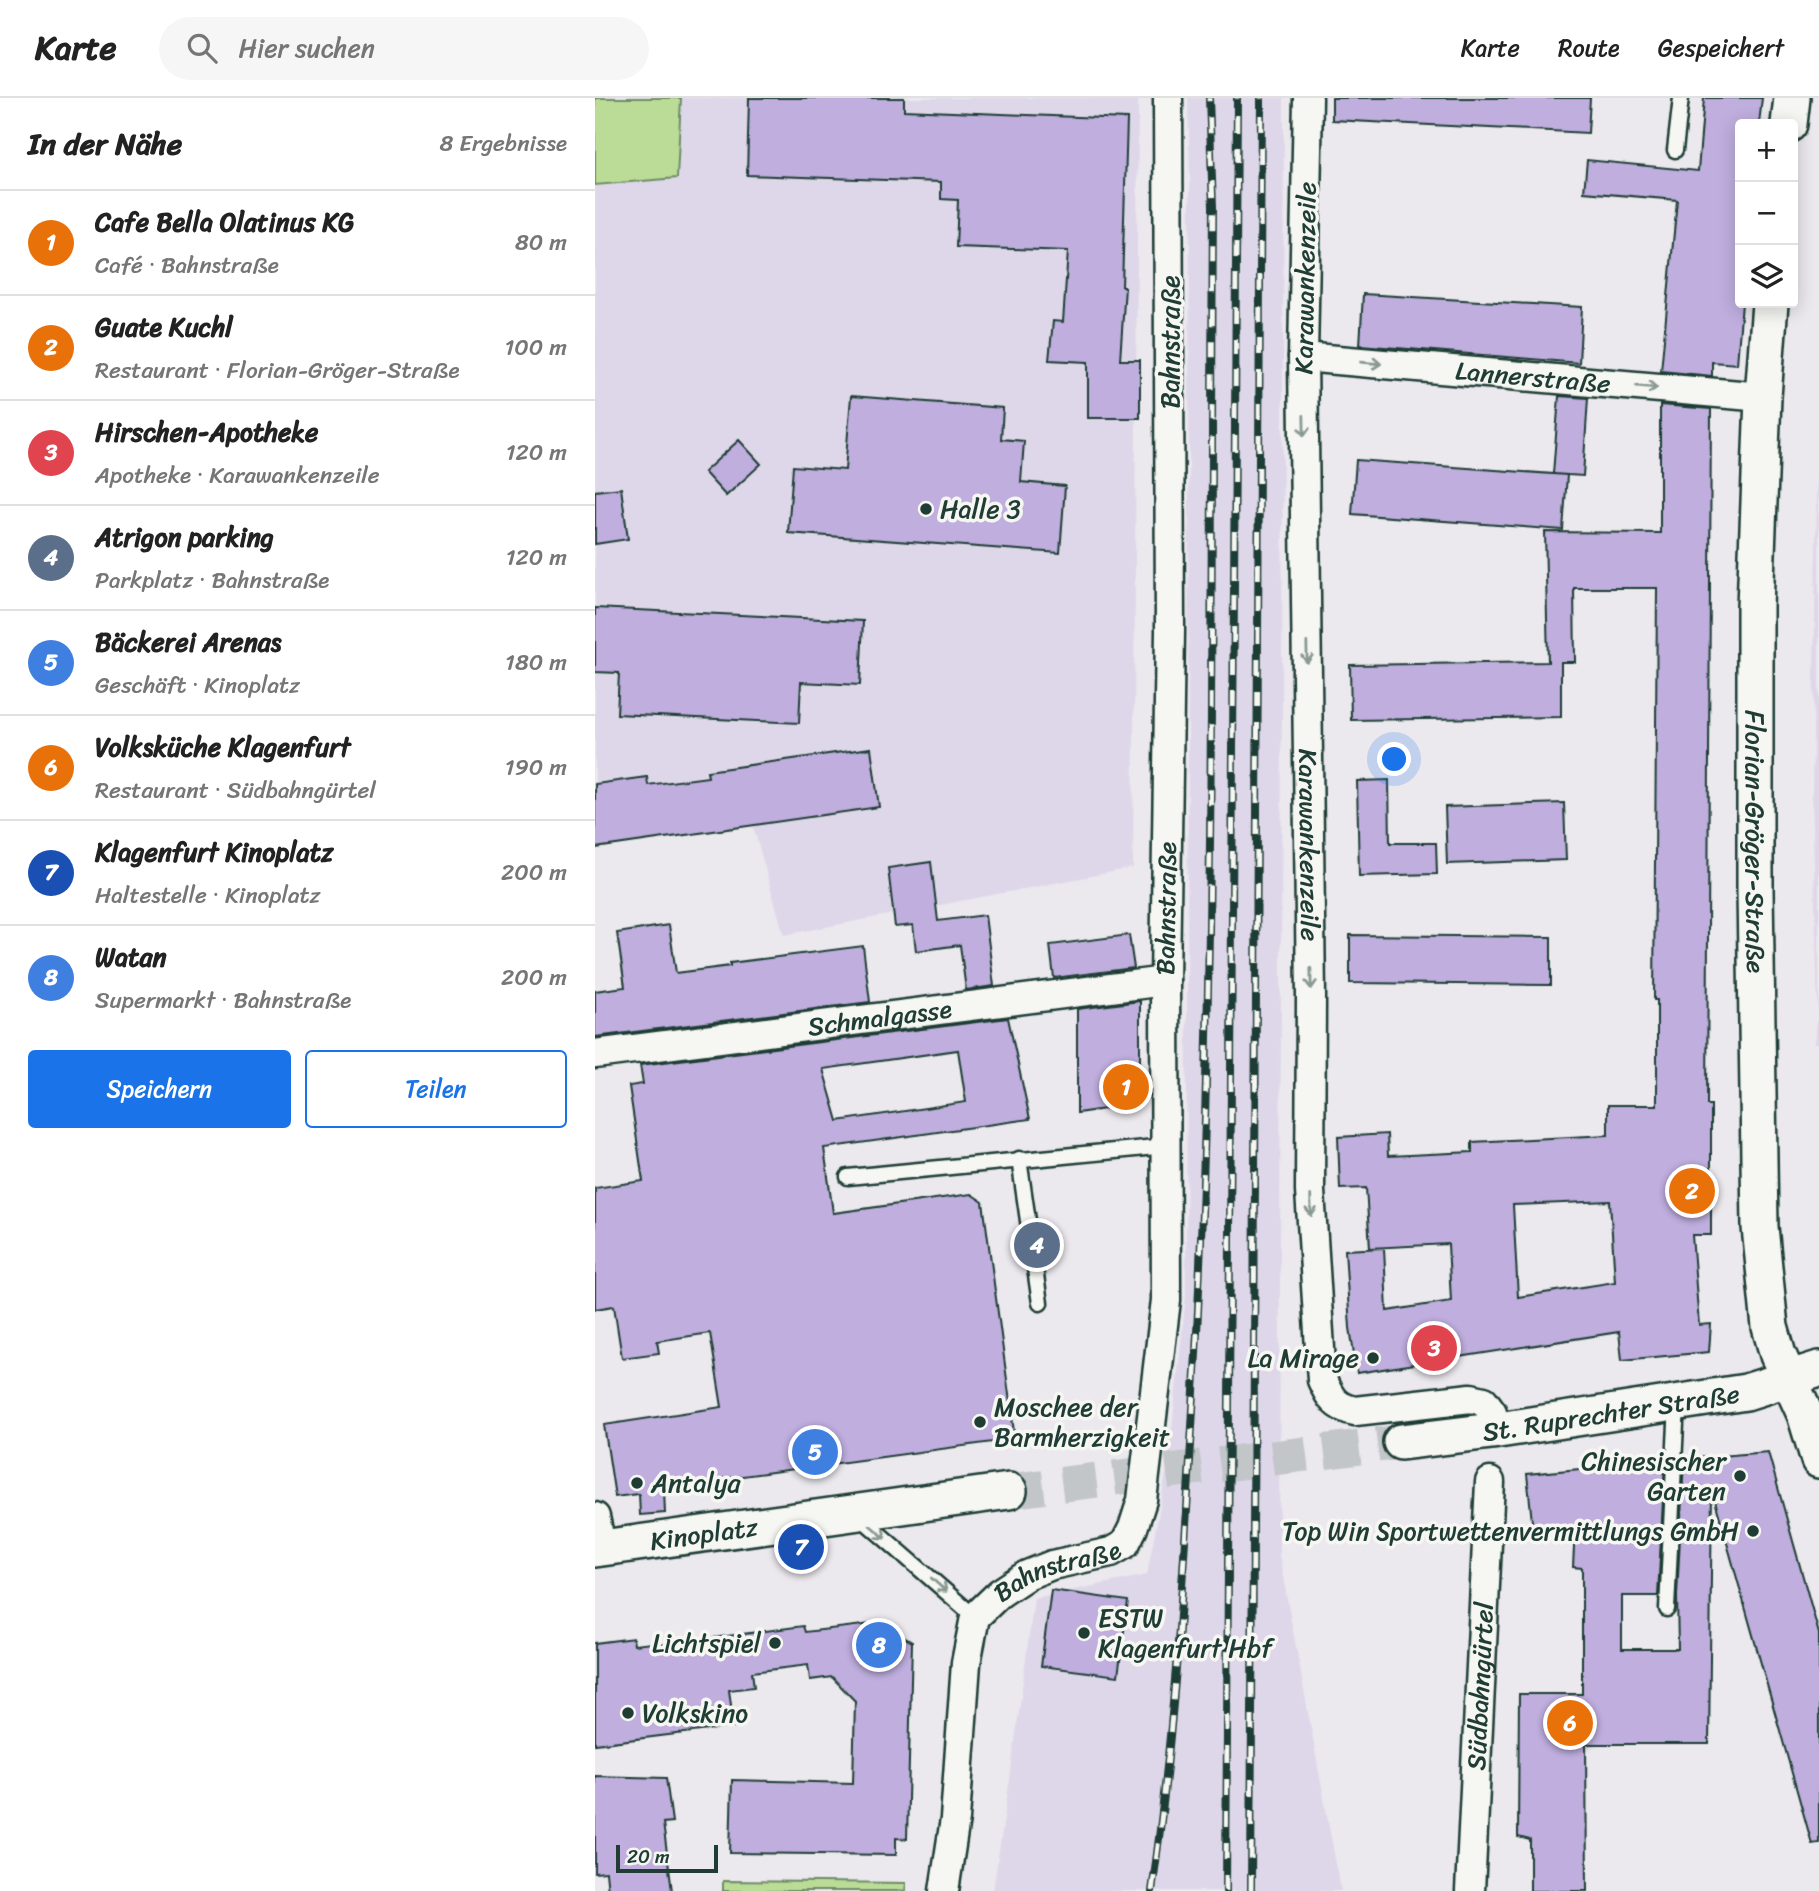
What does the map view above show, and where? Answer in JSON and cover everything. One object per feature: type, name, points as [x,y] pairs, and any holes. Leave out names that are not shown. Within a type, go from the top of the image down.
[{"type":"street","name":"Bahnstraße","points":[[944,1891],[955,1819],[966,1662],[975,1617],[1000,1593],[1027,1575],[1052,1565],[1111,1552],[1125,1544],[1142,1500],[1166,1300],[1165,981],[1170,630],[1168,98]]},
{"type":"street","name":"Karawankenzeile","points":[[1308,98],[1303,358],[1311,997],[1310,1191],[1322,1380],[1331,1400],[1341,1408],[1355,1411],[1471,1398],[1484,1401],[1492,1412],[1492,1431]]},
{"type":"street","points":[[1790,119],[1792,98]]},
{"type":"street","name":"Florian-Gröger-Straße","points":[[1770,308],[1763,397],[1755,607],[1755,890],[1760,1227],[1770,1327],[1778,1355],[1804,1374],[1805,1414],[1819,1460]]},
{"type":"street","name":"Lannerstraße","points":[[1303,358],[1763,397]]},
{"type":"street","name":"Schmalgasse","points":[[595,1054],[1165,981]]},
{"type":"street","name":"St. Ruprechter Straße","points":[[1401,1442],[1492,1431],[1746,1392],[1804,1374]]},
{"type":"street","name":"Südbahngürtel","points":[[1470,1891],[1490,1482]]},
{"type":"street","points":[[854,1512],[1009,1491]]},
{"type":"street","name":"Kinoplatz","points":[[597,1538],[854,1512]]},
{"type":"lane","points":[[1675,150],[1681,98]]},
{"type":"lane","points":[[848,1177],[1166,1146]]},
{"type":"lane","points":[[1019,1159],[1040,1303]]},
{"type":"lane","points":[[1667,1609],[1677,1403]]},
{"type":"lane","name":"Bahnstraße","points":[[854,1512],[975,1617]]},
{"type":"shaded area","points":[[681,98],[1138,98],[1133,868],[784,935],[753,826],[595,846],[595,185],[677,178]]},
{"type":"shaded area","points":[[1188,98],[1284,98],[1279,1555],[1341,1891],[993,1891],[1034,1598],[1147,1575],[1169,1458],[1186,1295],[1190,178]]},
{"type":"shaded area","points":[[1819,377],[1819,1043],[1815,1043],[1818,1012],[1812,793]]},
{"type":"green space","points":[[595,98],[681,98],[677,178],[595,185]]},
{"type":"green space","points":[[723,1881],[906,1883],[905,1891],[723,1891]]},
{"type":"building","points":[[749,98],[904,98],[904,110],[1127,119],[1122,287],[1125,287],[1120,360],[1140,360],[1140,418],[1088,418],[1088,362],[1049,360],[1053,321],[1063,322],[1068,251],[956,247],[958,200],[941,199],[941,182],[747,175]]},
{"type":"building","points":[[1332,98],[1590,98],[1588,133],[1332,120]]},
{"type":"building","points":[[1704,98],[1762,98],[1760,119],[1735,119],[1735,308],[1742,308],[1737,364],[1712,362],[1712,376],[1661,371],[1677,200],[1584,192],[1587,160],[1698,171]]},
{"type":"building","points":[[1363,294],[1582,307],[1579,363],[1360,345]]},
{"type":"building","points":[[851,396],[1003,408],[1001,439],[1024,441],[1021,482],[1065,486],[1060,553],[788,533],[793,466],[845,470]]},
{"type":"building","points":[[1559,396],[1588,398],[1583,476],[1553,474]]},
{"type":"building","points":[[1660,405],[1711,409],[1707,1105],[1711,1105],[1711,1235],[1692,1235],[1699,1325],[1711,1324],[1709,1352],[1622,1360],[1619,1332],[1357,1373],[1350,1328],[1345,1250],[1384,1248],[1387,1311],[1451,1301],[1448,1244],[1370,1248],[1366,1188],[1340,1189],[1338,1137],[1387,1134],[1388,1156],[1472,1152],[1472,1142],[1608,1135],[1608,1105],[1657,1105],[1657,1000],[1654,1000],[1657,588],[1574,588],[1575,662],[1561,662],[1561,717],[1351,720],[1350,665],[1548,662],[1545,532],[1660,533]],"holes":[[[1610,1201],[1615,1282],[1518,1297],[1513,1205]]]},
{"type":"building","points":[[739,440],[761,464],[726,496],[704,472]]},
{"type":"building","points":[[1356,460],[1567,475],[1563,530],[1352,514]]},
{"type":"building","points":[[621,488],[628,539],[595,544],[595,491]]},
{"type":"building","points":[[595,608],[863,621],[860,685],[801,682],[799,723],[617,714],[619,673],[595,672]]},
{"type":"building","points":[[871,748],[879,807],[595,848],[595,784],[647,777],[648,785],[708,777],[707,771]]},
{"type":"building","points":[[1389,780],[1390,843],[1436,843],[1437,874],[1359,876],[1357,781]]},
{"type":"building","points":[[1564,803],[1566,860],[1447,864],[1445,807]]},
{"type":"building","points":[[931,862],[938,921],[985,915],[994,986],[966,990],[960,945],[916,951],[913,925],[895,927],[888,868]]},
{"type":"building","points":[[669,925],[676,973],[730,966],[730,963],[863,946],[870,1002],[595,1037],[595,991],[625,987],[617,933]]},
{"type":"building","points":[[1129,935],[1134,968],[1054,978],[1050,945]]},
{"type":"building","points":[[1350,935],[1551,937],[1551,985],[1350,983]]},
{"type":"building","points":[[1140,1001],[1140,1104],[1077,1113],[1077,1009]]},
{"type":"building","points":[[1008,1018],[1030,1119],[824,1148],[833,1213],[971,1194],[983,1202],[1015,1439],[691,1483],[691,1486],[664,1490],[665,1513],[640,1515],[639,1494],[615,1497],[604,1425],[722,1407],[710,1333],[657,1341],[659,1353],[622,1358],[614,1306],[595,1309],[595,1188],[643,1181],[629,1086],[643,1084],[640,1065]],"holes":[[[958,1050],[966,1102],[838,1121],[823,1069]]]},
{"type":"building","points":[[1768,1452],[1819,1634],[1819,1843],[1812,1844],[1712,1490],[1709,1744],[1586,1744],[1587,1891],[1530,1891],[1530,1840],[1518,1837],[1519,1694],[1582,1694],[1582,1568],[1573,1567],[1575,1527],[1533,1531],[1527,1474],[1665,1461],[1658,1596],[1622,1596],[1622,1649],[1678,1649],[1677,1596],[1684,1459]]},
{"type":"building","name":"ESTW Klagenfurt Hbf","points":[[1051,1590],[1128,1601],[1118,1676],[1041,1666]]},
{"type":"building","points":[[880,1623],[912,1642],[907,1839],[896,1838],[896,1855],[730,1853],[732,1780],[853,1783],[855,1701],[832,1677],[810,1680],[808,1665],[752,1672],[754,1687],[729,1690],[734,1727],[595,1744],[595,1643],[633,1638],[634,1645],[652,1643],[653,1646],[803,1626],[805,1632]]},
{"type":"building","points":[[595,1776],[666,1778],[672,1822],[663,1823],[672,1891],[608,1891],[606,1872],[595,1873]]},
{"type":"tunnel","points":[[1009,1491],[1401,1442]]},
{"type":"railway","points":[[1152,1891],[1166,1779],[1180,1612],[1191,1444],[1205,1135],[1213,207],[1209,98]]},
{"type":"railway","points":[[1226,1891],[1237,98]]},
{"type":"railway","points":[[1251,1891],[1261,98]]},
{"type":"place","name":"Halle 3","points":[[926,509]]},
{"type":"place","name":"Cafe Bella Olatinus KG","points":[[1126,1087]]},
{"type":"place","name":"Guate Kuchl","points":[[1692,1191]]},
{"type":"place","name":"Atrigon parking","points":[[1037,1245]]},
{"type":"place","name":"Hirschen-Apotheke","points":[[1434,1348]]},
{"type":"place","name":"La Mirage","points":[[1373,1358]]},
{"type":"place","name":"Moschee der Barmherzigkeit","points":[[980,1422]]},
{"type":"place","name":"Bäckerei Arenas","points":[[815,1452]]},
{"type":"place","name":"Chinesischer Garten","points":[[1740,1476]]},
{"type":"place","name":"Antalya","points":[[637,1483]]},
{"type":"place","name":"Top Win Sportwettenvermittlungs GmbH","points":[[1753,1531]]},
{"type":"place","name":"Klagenfurt Kinoplatz","points":[[801,1547]]},
{"type":"place","name":"ESTW Klagenfurt Hbf","points":[[1084,1633]]},
{"type":"place","name":"Lichtspiel","points":[[775,1643]]},
{"type":"place","name":"Watan","points":[[879,1645]]},
{"type":"place","name":"Volkskino","points":[[628,1713]]},
{"type":"place","name":"Volksküche Klagenfurt","points":[[1570,1723]]}]
